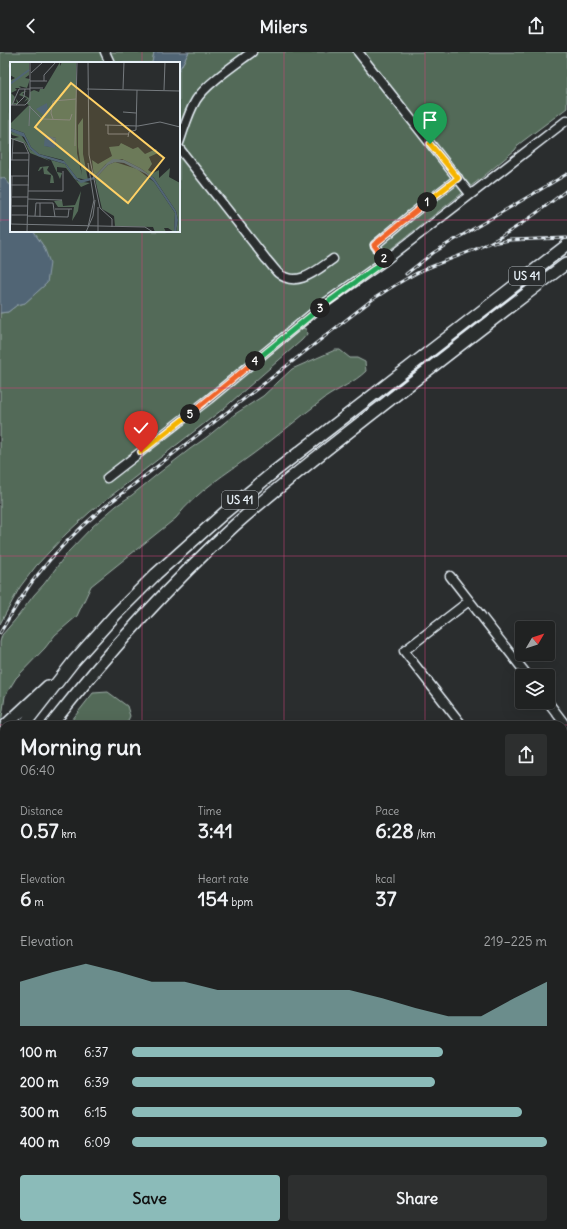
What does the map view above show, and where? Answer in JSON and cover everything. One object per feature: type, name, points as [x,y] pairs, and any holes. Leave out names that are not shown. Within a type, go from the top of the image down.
[{"type":"highway","name":"US 41","points":[[27,721],[74,661],[112,619],[156,574],[223,514],[274,471],[567,245]]},
{"type":"highway","name":"US 41","points":[[54,721],[122,639],[173,584],[235,525],[306,465],[567,262]]},
{"type":"highway","points":[[10,721],[74,661]]},
{"type":"street","points":[[105,52],[110,62]]},
{"type":"street","points":[[180,140],[189,113],[196,99],[206,88],[252,52]]},
{"type":"street","points":[[358,52],[470,194]]},
{"type":"street","points":[[107,478],[209,399],[325,303],[386,260],[567,120]]},
{"type":"street","points":[[180,149],[279,273],[288,279],[308,276],[333,259]]},
{"type":"street","points":[[386,260],[374,245],[458,178]]},
{"type":"street","points":[[450,576],[522,669]]},
{"type":"street","points":[[459,721],[404,651],[469,601]]},
{"type":"street","points":[[553,709],[562,721]]},
{"type":"green space","points":[[0,52],[154,52],[152,62],[10,62],[10,185],[4,178],[0,178]]},
{"type":"green space","points":[[189,52],[567,52],[567,108],[519,144],[515,150],[484,176],[300,320],[302,328],[306,329],[307,334],[302,340],[223,409],[90,512],[66,534],[36,566],[20,587],[0,624],[0,313],[8,312],[17,305],[25,303],[47,283],[44,247],[34,232],[180,232],[180,68]]},
{"type":"green space","points":[[335,350],[340,350],[350,358],[357,358],[365,362],[366,371],[352,382],[325,398],[262,447],[212,483],[193,499],[176,518],[91,586],[77,616],[55,635],[45,648],[16,678],[5,696],[2,717],[0,720],[0,642],[2,635],[68,552],[93,526],[116,506],[235,414],[263,396],[292,369]]},
{"type":"green space","points":[[108,692],[127,706],[130,716],[128,721],[71,721],[93,693]]},
{"type":"water","points":[[154,52],[189,52],[180,68],[180,62],[152,62]]},
{"type":"water","points":[[0,178],[4,178],[10,185],[10,232],[34,232],[44,247],[50,263],[47,283],[25,303],[17,305],[8,312],[0,313]]},
{"type":"railway","points":[[406,274],[433,253],[449,243],[567,174]]},
{"type":"railway","points":[[0,633],[26,591],[50,559],[102,509],[373,299],[421,271],[489,243],[529,218],[567,190]]},
{"type":"railway","points":[[493,243],[510,240],[567,238]]},
{"type":"route","points":[[141,452],[209,399],[325,303],[386,260],[374,245],[458,178],[430,144]]}]
